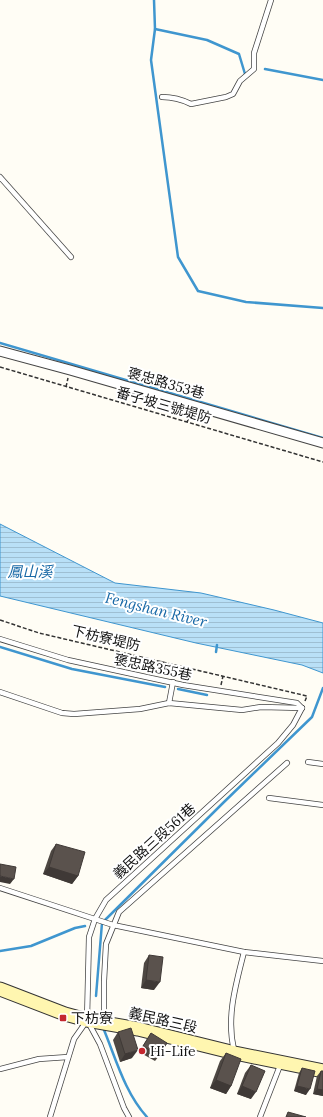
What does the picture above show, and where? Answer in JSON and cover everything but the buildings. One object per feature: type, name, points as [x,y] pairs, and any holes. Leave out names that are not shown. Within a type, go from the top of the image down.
[{"type":"main road","name":"義民路三段","points":[[0,990],[65,1014],[87,1020],[138,1029],[235,1053],[323,1071]]},
{"type":"street","name":"褒忠路353巷","points":[[0,351],[323,443]]},
{"type":"lane","points":[[162,97],[179,99],[191,104],[226,97],[233,94],[240,81],[254,69],[254,53],[271,0]]},
{"type":"lane","points":[[0,177],[71,258]]},
{"type":"lane","name":"褒忠路355巷","points":[[0,639],[68,660],[220,691],[298,703],[302,708]]},
{"type":"lane","points":[[169,702],[173,682]]},
{"type":"lane","points":[[0,692],[62,713],[74,714],[140,709],[169,702],[242,710],[262,707],[302,708]]},
{"type":"lane","name":"義民路三段561巷","points":[[87,1020],[89,937],[94,919],[106,900],[278,743],[293,725],[302,708]]},
{"type":"lane","points":[[308,762],[323,764]]},
{"type":"lane","points":[[104,1024],[106,944],[119,912],[287,763]]},
{"type":"lane","points":[[269,798],[323,805]]},
{"type":"lane","points":[[0,888],[113,925],[244,952],[323,961]]},
{"type":"lane","points":[[235,1053],[232,1044],[232,1001],[244,952]]},
{"type":"lane","points":[[50,1117],[74,1039],[87,1020],[100,1044],[124,1108],[129,1117]]},
{"type":"lane","points":[[0,1069],[39,1059],[68,1057]]},
{"type":"lane","points":[[260,1117],[280,1063]]},
{"type":"path","name":"番子坡三號堤防","points":[[0,367],[323,462]]},
{"type":"path","name":"下枋寮堤防","points":[[0,620],[39,633],[307,696],[302,708]]},
{"type":"path","points":[[156,679],[162,661]]},
{"type":"path","points":[[220,691],[223,676]]},
{"type":"water","name":"鳳山溪","points":[[0,524],[115,583],[201,593],[323,623],[323,673],[302,665],[196,643],[0,596]]},
{"type":"waterway","points":[[154,0],[155,29],[151,60],[178,257],[198,291],[246,302],[323,308]]},
{"type":"waterway","points":[[155,29],[207,40],[239,54],[245,74]]},
{"type":"waterway","points":[[265,69],[323,80]]},
{"type":"waterway","points":[[0,343],[323,438]]},
{"type":"waterway","points":[[216,652],[217,645]]},
{"type":"waterway","points":[[0,647],[72,669],[165,687]]},
{"type":"waterway","points":[[96,996],[102,923],[312,717],[323,688]]},
{"type":"waterway","points":[[178,689],[207,695]]},
{"type":"waterway","points":[[0,951],[31,946],[75,928],[85,926]]},
{"type":"waterway","points":[[104,1030],[127,1087],[139,1108],[147,1117]]},
{"type":"place","name":"下枋寮","points":[[63,1018]]},
{"type":"place","name":"Hi-Life","points":[[142,1051]]},
{"type":"water label","name":"Fengshan River","points":[[156,610]]}]
